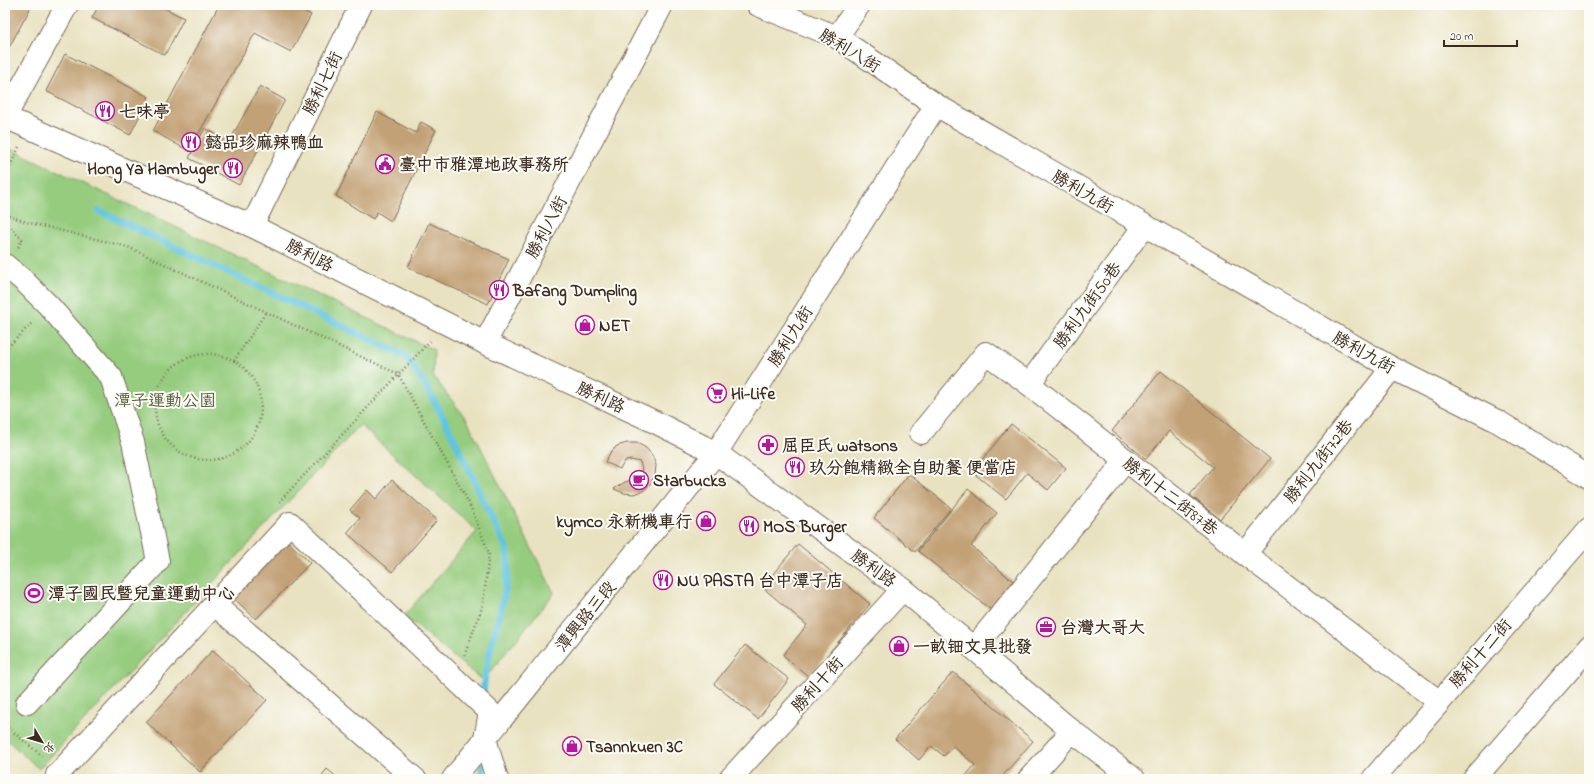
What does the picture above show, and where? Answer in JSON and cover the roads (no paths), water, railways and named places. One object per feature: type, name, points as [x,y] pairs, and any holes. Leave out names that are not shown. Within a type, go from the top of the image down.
[{"type":"street","points":[[5,117],[67,5]]},
{"type":"street","name":"勝利七街","points":[[252,226],[361,5]]},
{"type":"street","name":"勝利八街","points":[[485,343],[662,5]]},
{"type":"street","name":"勝利八街","points":[[758,5],[837,38],[936,105]]},
{"type":"street","points":[[837,38],[859,5]]},
{"type":"street","name":"勝利九街","points":[[716,453],[936,105],[1392,368],[1497,421],[1589,478]]},
{"type":"street","name":"勝利路","points":[[5,117],[252,226],[485,343],[656,422],[716,453],[903,589],[1072,730],[1134,779]]},
{"type":"street","name":"勝利九街50巷","points":[[1030,384],[1144,226]]},
{"type":"street","points":[[5,265],[24,281],[49,306],[111,377],[133,442],[158,561],[27,703]]},
{"type":"street","name":"勝利十二街87巷","points":[[921,433],[986,354],[1030,384],[1245,554],[1438,701]]},
{"type":"street","name":"勝利九街72巷","points":[[1245,554],[1392,368]]},
{"type":"street","name":"潭興路三段","points":[[452,779],[716,453]]},
{"type":"street","points":[[974,648],[1126,460]]},
{"type":"street","points":[[56,779],[57,775],[290,523],[490,712],[479,746],[497,779]]},
{"type":"street","name":"勝利十二街","points":[[1372,779],[1438,701],[1589,529]]},
{"type":"street","name":"勝利十街","points":[[730,779],[903,589]]},
{"type":"street","points":[[214,604],[415,779]]},
{"type":"street","points":[[1474,779],[1589,647]]},
{"type":"street","points":[[1029,779],[1072,730]]},
{"type":"waterway","points":[[99,211],[405,356],[418,374],[441,414],[504,542],[508,556],[505,592],[487,663],[483,699]]},
{"type":"waterway","points":[[482,759],[482,779]]},
{"type":"place","name":"七味亭","points":[[105,111]]},
{"type":"place","name":"懿品珍麻辣鴨血","points":[[191,142]]},
{"type":"place","name":"臺中市雅潭地政事務所","points":[[385,164]]},
{"type":"place","name":"Hong Ya Hambuger","points":[[233,168]]},
{"type":"place","name":"Bafang Dumpling","points":[[499,290]]},
{"type":"place","name":"NET","points":[[585,325]]},
{"type":"place","name":"Hi-Life","points":[[717,393]]},
{"type":"place","name":"屈臣氏 watsons","points":[[768,445]]},
{"type":"place","name":"玖分飽精緻全自助餐 便當店","points":[[795,467]]},
{"type":"place","name":"Starbucks","points":[[639,480]]},
{"type":"place","name":"kymco 永新機車行","points":[[706,521]]},
{"type":"place","name":"MOS Burger","points":[[749,526]]},
{"type":"place","name":"NU PASTA 台中潭子店","points":[[663,580]]},
{"type":"place","name":"潭子國民暨兒童運動中心","points":[[34,593]]},
{"type":"place","name":"台灣大哥大","points":[[1046,627]]},
{"type":"place","name":"一畝钿文具批發","points":[[899,646]]},
{"type":"place","name":"Tsannkuen 3C","points":[[572,746]]},
{"type":"park label","name":"潭子運動公園","points":[[165,400]]}]
